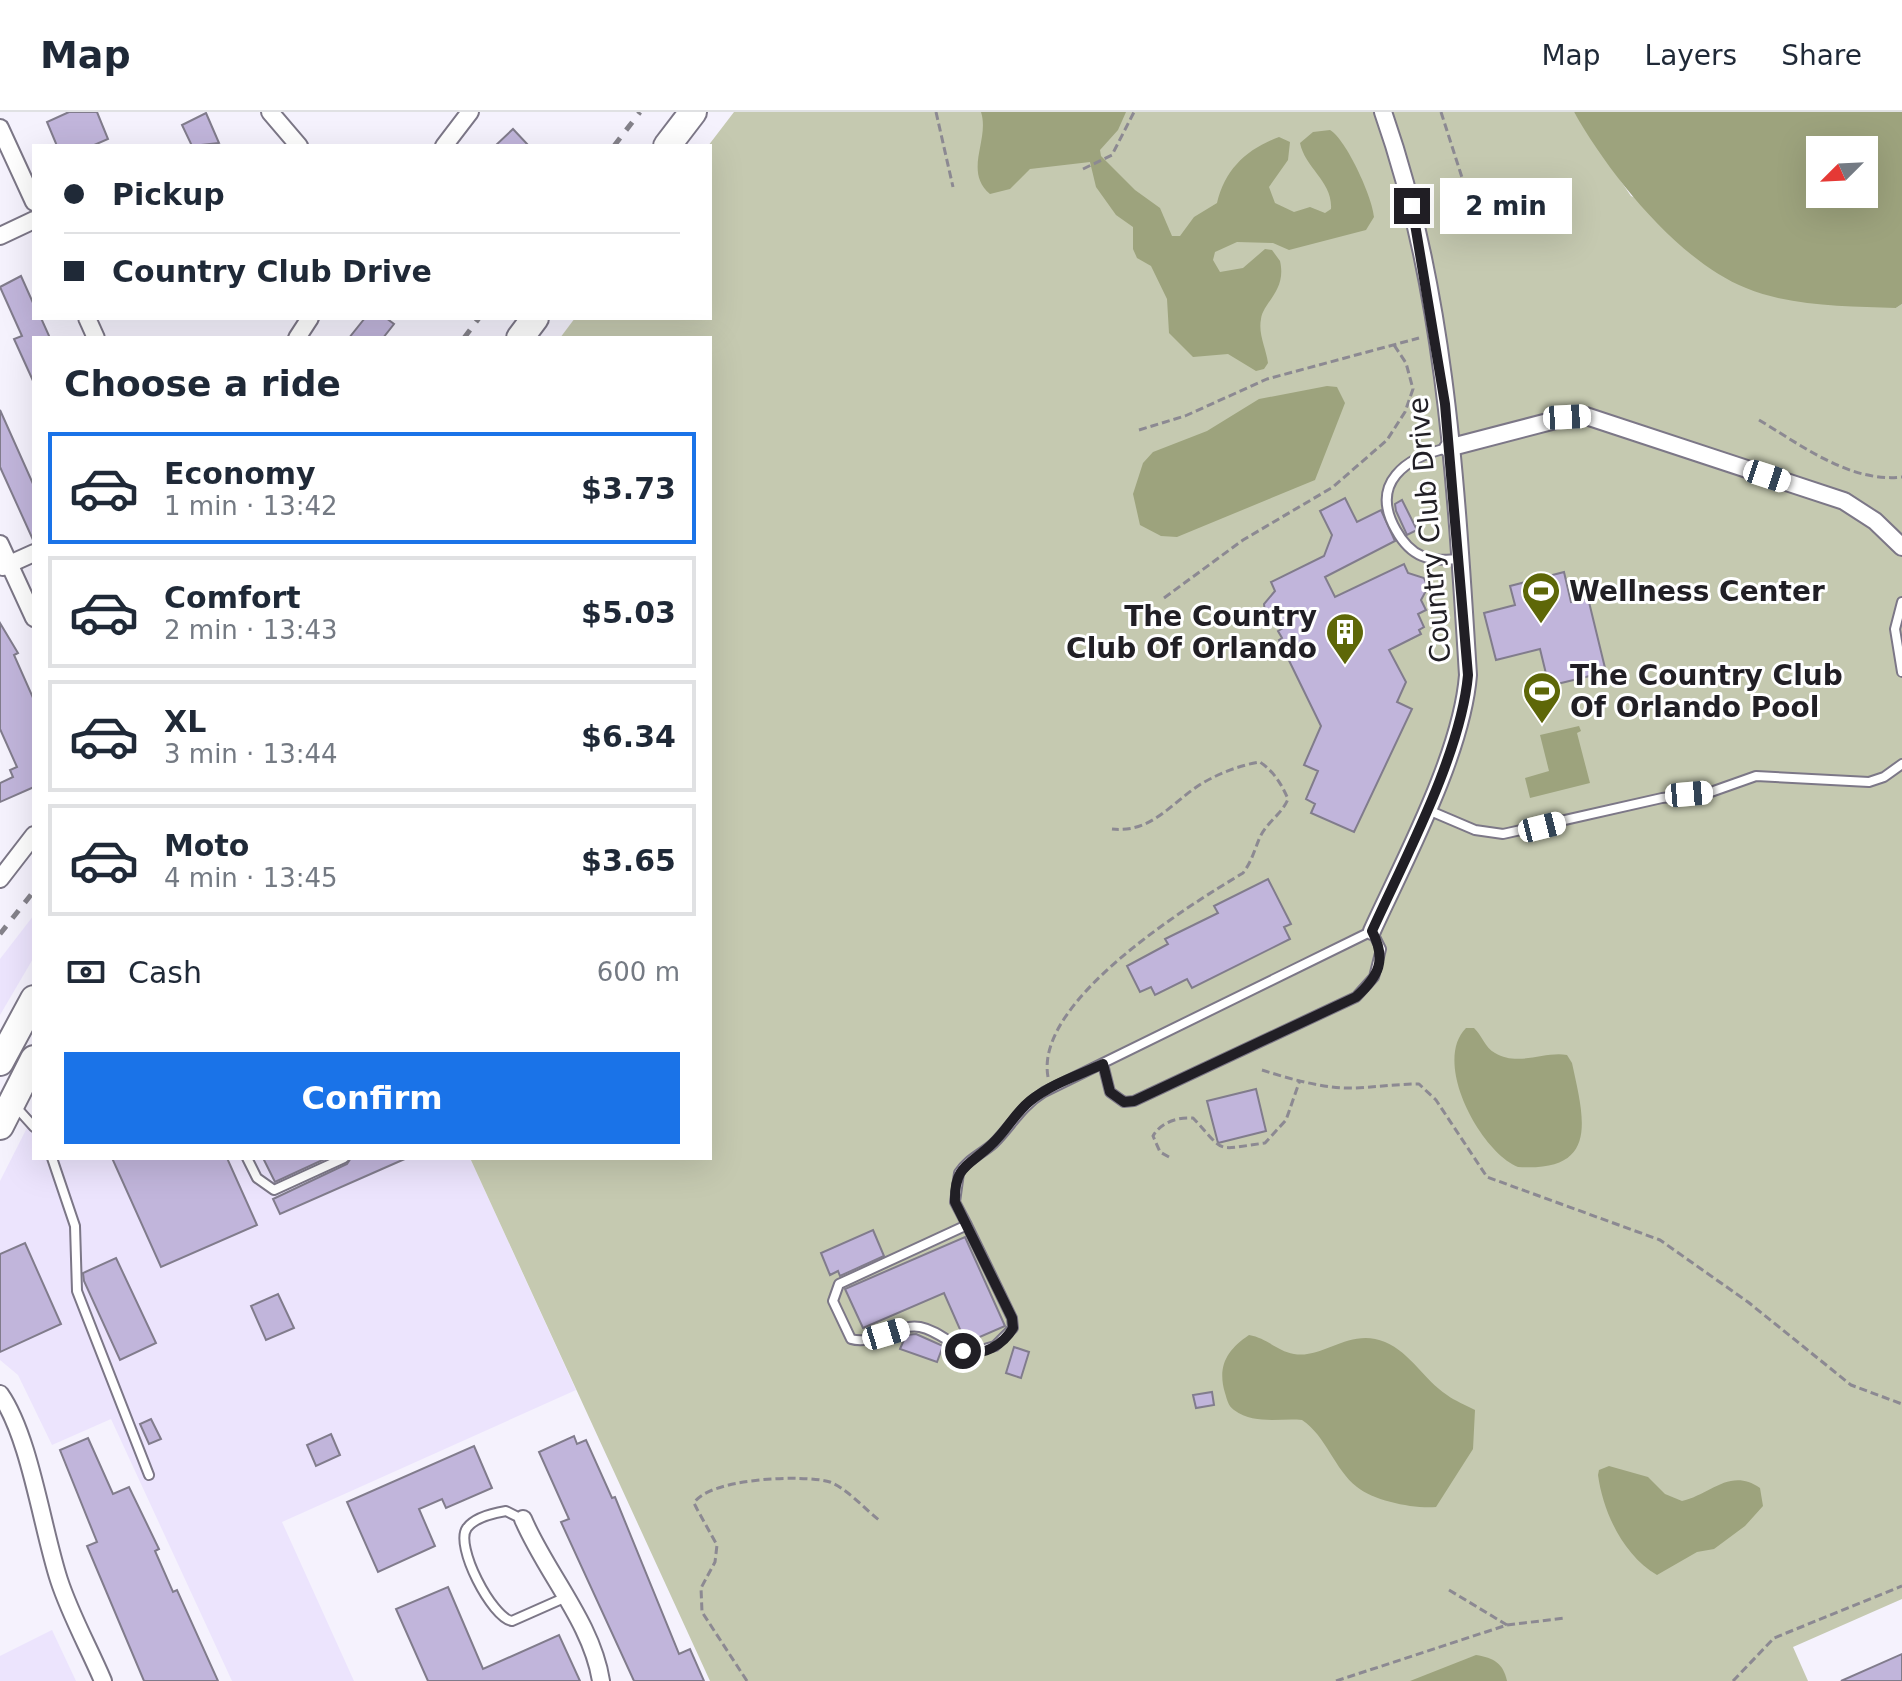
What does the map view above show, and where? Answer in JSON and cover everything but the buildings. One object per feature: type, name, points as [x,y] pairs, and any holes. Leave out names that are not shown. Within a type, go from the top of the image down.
[{"type":"main road","points":[[669,144],[693,112]]},
{"type":"main road","points":[[0,1062],[32,1003]]},
{"type":"main road","points":[[6,1115],[32,1063]]},
{"type":"street","points":[[270,112],[297,144]]},
{"type":"street","points":[[446,144],[470,112]]},
{"type":"street","name":"Country Club Drive","points":[[1372,931],[1428,809],[1467,690],[1460,559],[1436,335],[1419,231],[1383,112]]},
{"type":"street","points":[[0,128],[32,198]]},
{"type":"street","points":[[0,236],[32,221]]},
{"type":"street","points":[[1448,448],[1567,417],[1586,416],[1844,501],[1875,521],[1902,547]]},
{"type":"street","points":[[0,544],[5,566],[32,614]]},
{"type":"street","points":[[5,566],[32,554]]},
{"type":"street","points":[[0,879],[32,838]]},
{"type":"street","points":[[0,1394],[16,1430],[59,1581],[103,1681]]},
{"type":"street","points":[[0,1420],[16,1430]]},
{"type":"street","points":[[523,1519],[585,1635],[601,1681]]},
{"type":"lane","points":[[1448,448],[1424,453],[1402,466],[1392,481],[1386,505],[1393,526],[1412,551],[1436,560],[1460,559]]},
{"type":"lane","points":[[1902,602],[1895,629],[1902,672]]},
{"type":"lane","points":[[1428,809],[1475,830],[1503,834],[1662,798],[1708,793],[1756,776],[1869,782],[1884,777],[1902,764]]},
{"type":"lane","points":[[967,1225],[839,1284],[833,1301],[851,1339],[865,1340],[908,1327],[920,1327],[971,1353],[1003,1341],[1013,1328],[1012,1318],[967,1225],[955,1202],[959,1173],[995,1142],[1006,1124],[1029,1101],[1050,1088],[1372,931],[1381,949],[1379,964],[1367,987],[1356,997],[1134,1101],[1124,1102],[1110,1092],[1103,1064]]},
{"type":"lane","points":[[6,1115],[32,1126]]},
{"type":"lane","points":[[53,1160],[75,1226],[77,1291],[149,1475]]},
{"type":"lane","points":[[248,1160],[257,1178],[274,1190],[340,1160]]},
{"type":"lane","points":[[523,1519],[506,1511],[488,1515],[468,1525],[463,1536],[464,1550],[493,1609],[503,1620],[512,1621],[564,1598]]},
{"type":"path","points":[[936,112],[953,187]]},
{"type":"path","points":[[1083,169],[1112,155],[1134,112]]},
{"type":"path","points":[[1441,112],[1466,190]]},
{"type":"path","points":[[1139,430],[1185,416],[1258,382],[1436,335]]},
{"type":"path","points":[[1164,598],[1243,540],[1333,487],[1387,440],[1405,412],[1413,389],[1406,363],[1394,345]]},
{"type":"path","points":[[1759,420],[1825,460],[1878,477],[1902,477]]},
{"type":"path","points":[[1050,1088],[1047,1069],[1050,1050],[1060,1024],[1088,989],[1154,929],[1243,873],[1261,836],[1284,809],[1288,799],[1281,782],[1269,769],[1260,762],[1247,764],[1195,788],[1161,816],[1125,831],[1112,829]]},
{"type":"path","points":[[1262,1070],[1300,1080],[1354,1088],[1386,1083],[1419,1084],[1436,1100],[1487,1177],[1660,1240],[1748,1302],[1851,1385],[1902,1404]]},
{"type":"path","points":[[1169,1157],[1160,1152],[1153,1136],[1157,1128],[1180,1117],[1193,1118],[1211,1142],[1224,1149],[1265,1143],[1286,1120],[1300,1080]]},
{"type":"path","points":[[747,1681],[702,1612],[701,1588],[715,1562],[717,1545],[694,1503],[698,1496],[718,1486],[754,1479],[830,1482],[879,1520]]},
{"type":"path","points":[[1733,1681],[1774,1638],[1902,1586]]},
{"type":"path","points":[[1449,1590],[1507,1625]]},
{"type":"path","points":[[1336,1681],[1507,1625],[1565,1618]]},
{"type":"shaded area","name":"The Country Club Of Orlando","points":[[734,112],[1574,112],[1631,196],[1896,308],[1902,304],[1902,1599],[1793,1647],[1808,1681],[710,1681],[471,1160],[712,1160],[712,336],[562,336],[574,320],[712,320],[712,144],[710,144]]},
{"type":"shaded area","points":[[981,112],[1126,112],[1118,130],[1100,150],[1101,156],[1135,190],[1160,208],[1172,236],[1180,236],[1194,217],[1217,203],[1232,170],[1247,154],[1279,137],[1290,142],[1288,160],[1269,187],[1275,203],[1294,212],[1310,207],[1325,213],[1331,209],[1328,191],[1307,160],[1300,143],[1313,132],[1330,130],[1358,170],[1374,217],[1366,230],[1289,250],[1273,243],[1237,242],[1215,252],[1213,260],[1220,272],[1243,268],[1265,249],[1272,250],[1280,261],[1278,288],[1263,313],[1260,325],[1268,363],[1264,369],[1256,371],[1228,354],[1193,357],[1169,333],[1167,299],[1151,266],[1137,258],[1133,249],[1133,227],[1116,215],[1096,187],[1090,162],[1030,169],[1010,189],[990,194],[978,175],[983,123]]},
{"type":"shaded area","points":[[1574,112],[1902,112],[1902,304],[1896,308],[1839,306],[1782,299],[1746,288],[1695,258],[1671,237],[1606,162]]},
{"type":"shaded area","points":[[1327,386],[1337,387],[1345,403],[1315,480],[1177,537],[1161,536],[1140,525],[1133,494],[1143,463],[1153,452],[1207,431],[1259,399]]},
{"type":"shaded area","name":"The Country Club Of Orlando Pool","points":[[1579,726],[1581,731],[1577,733],[1590,783],[1530,798],[1525,778],[1549,771],[1540,735]]},
{"type":"shaded area","points":[[32,918],[32,960],[0,1015],[0,959]]},
{"type":"shaded area","points":[[1466,1028],[1474,1028],[1489,1048],[1504,1057],[1522,1059],[1567,1055],[1572,1063],[1582,1122],[1574,1151],[1563,1161],[1544,1166],[1518,1167],[1503,1158],[1489,1143],[1476,1125],[1457,1083],[1454,1062],[1457,1043]]},
{"type":"shaded area","points":[[32,1118],[32,1160],[471,1160],[576,1390],[282,1522],[354,1681],[232,1681],[111,1419],[52,1445],[18,1375],[0,1360],[0,1181]]},
{"type":"shaded area","points":[[1249,1335],[1294,1354],[1316,1352],[1360,1338],[1385,1342],[1402,1353],[1439,1389],[1475,1410],[1473,1449],[1436,1507],[1395,1503],[1364,1492],[1349,1480],[1318,1435],[1302,1420],[1250,1418],[1232,1408],[1223,1383],[1223,1367],[1230,1353]]},
{"type":"shaded area","points":[[1609,1466],[1648,1477],[1665,1494],[1682,1501],[1730,1481],[1749,1482],[1760,1488],[1763,1506],[1745,1526],[1714,1549],[1697,1552],[1657,1575],[1634,1556],[1610,1518],[1598,1475],[1599,1470]]},
{"type":"shaded area","points":[[52,1630],[76,1681],[0,1681],[0,1656]]},
{"type":"shaded area","points":[[1476,1655],[1497,1662],[1507,1681],[1410,1681]]},
{"type":"railway","points":[[616,144],[640,112]]},
{"type":"railway","points":[[466,336],[478,320]]},
{"type":"railway","points":[[0,934],[32,894]]},
{"type":"place","name":"Wellness Center","points":[[1541,625]]},
{"type":"place","name":"The Country Club Of Orlando","points":[[1345,666]]},
{"type":"place","name":"The Country Club Of Orlando Pool","points":[[1542,725]]},
{"type":"route","points":[[963,1351],[979,1352],[995,1346],[1013,1328],[1012,1318],[955,1202],[955,1186],[964,1166],[995,1142],[1006,1124],[1029,1101],[1103,1064],[1103,1074],[1110,1092],[1124,1102],[1134,1101],[1356,997],[1374,977],[1381,949],[1372,931],[1428,809],[1462,713],[1468,675],[1445,404],[1419,231],[1412,206]]}]
